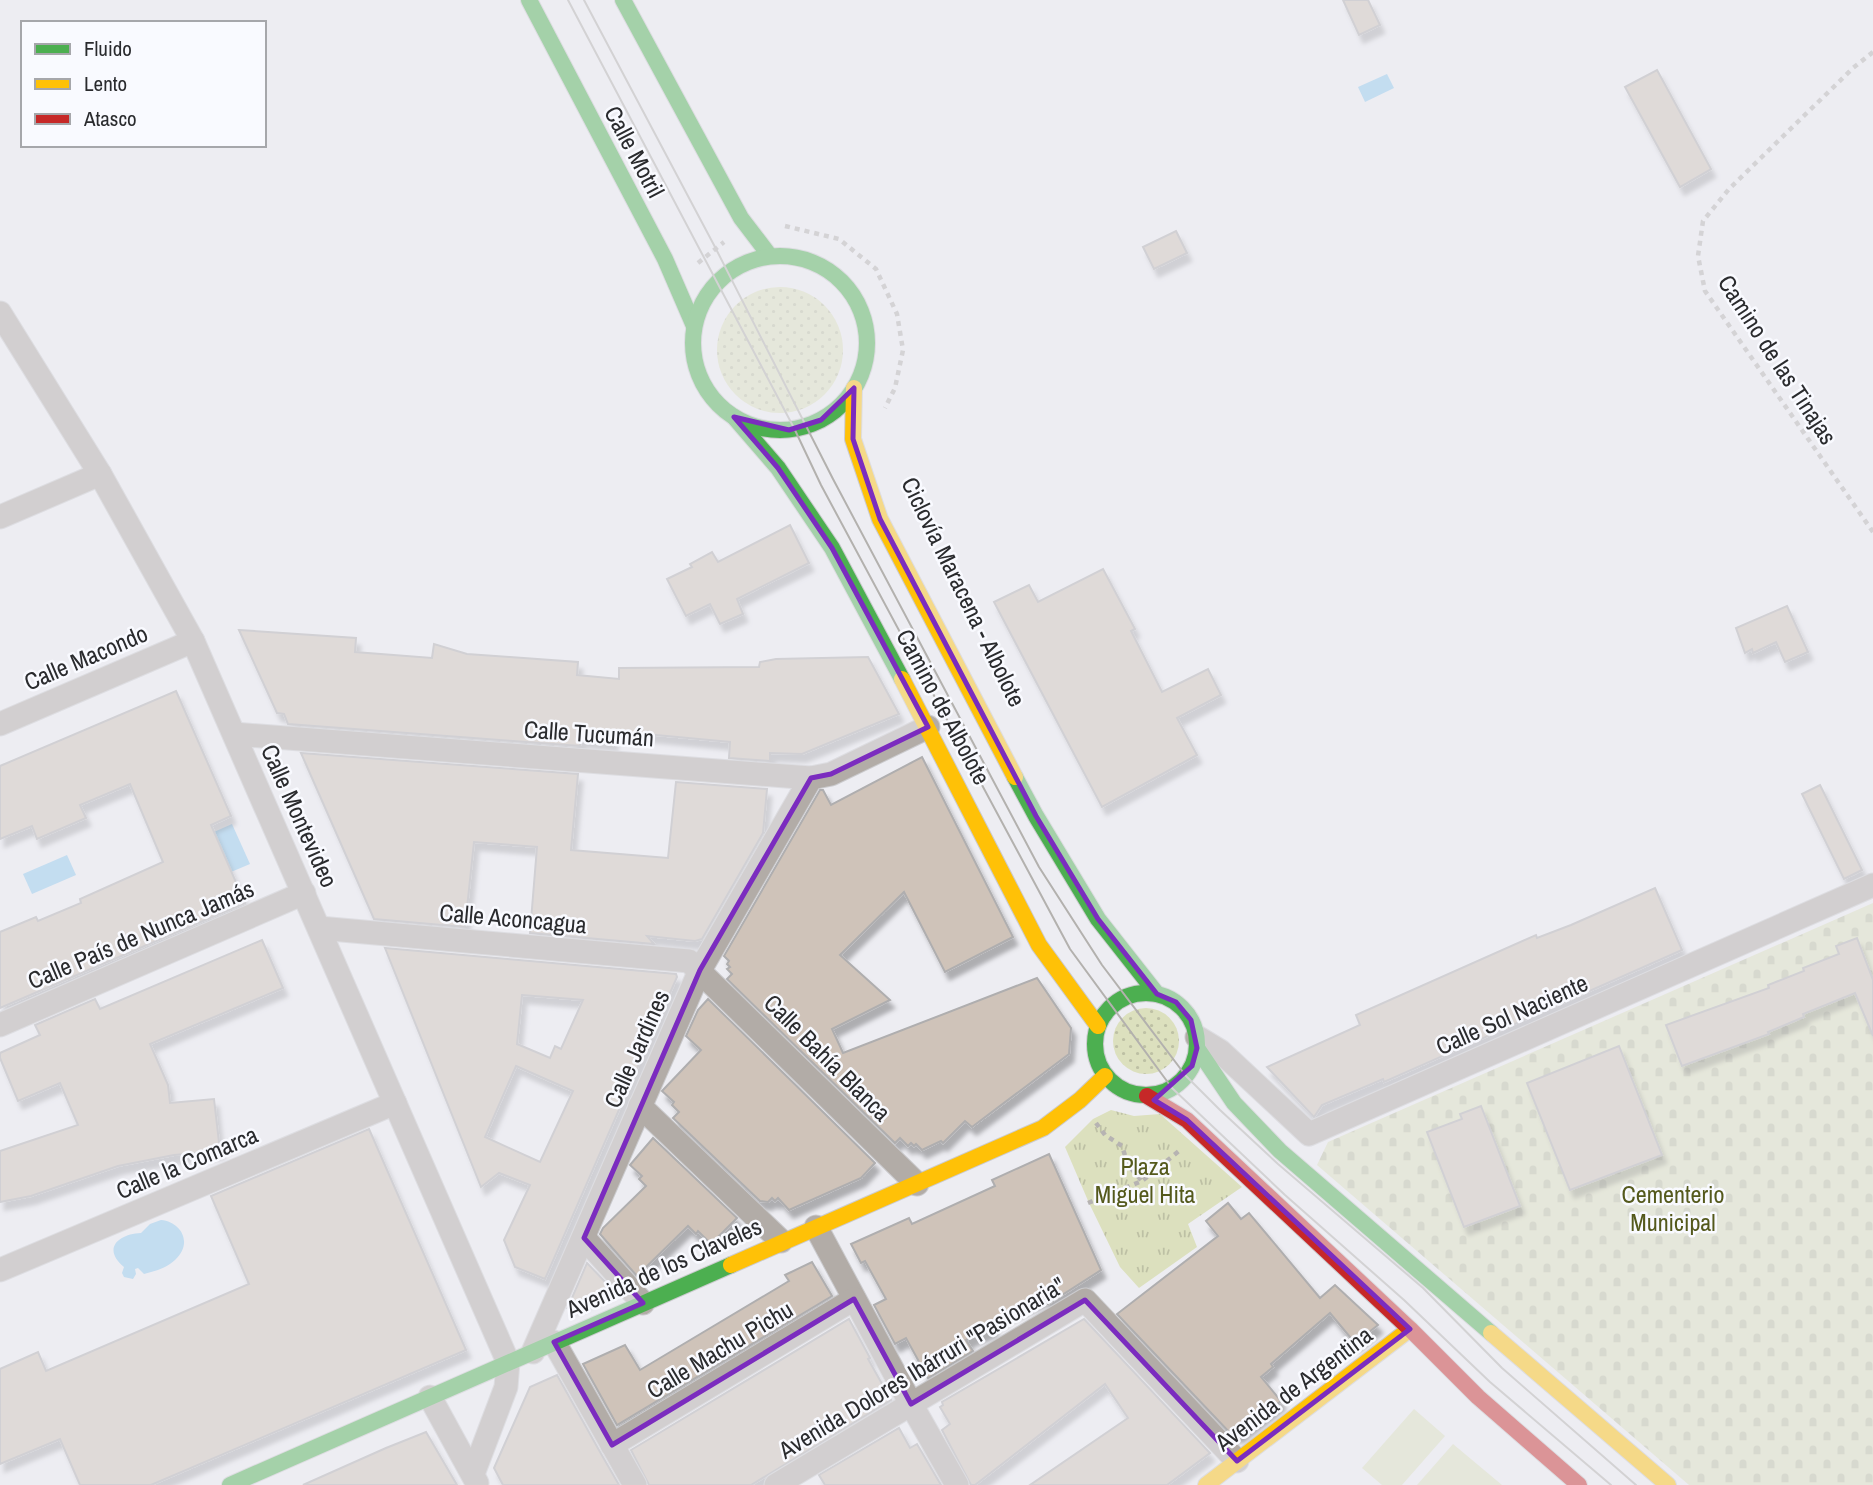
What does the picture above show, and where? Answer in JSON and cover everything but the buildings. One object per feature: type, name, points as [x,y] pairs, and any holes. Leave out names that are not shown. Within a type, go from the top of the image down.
[{"type":"street","name":"Calle Motril","points":[[529,0],[677,283],[694,326]]},
{"type":"street","points":[[623,0],[748,228],[770,256]]},
{"type":"street","points":[[770,256],[797,258],[827,270],[842,282],[856,300],[864,321],[867,343],[864,368],[854,388],[838,408],[821,420],[789,430],[762,428],[734,417],[714,400],[704,386],[694,356],[694,326],[703,301],[717,283],[743,264],[770,256]]},
{"type":"street","name":"Calle Montevideo","points":[[0,313],[100,474],[193,641],[508,1362]]},
{"type":"street","name":"Camino de Albolote","points":[[854,388],[853,439],[880,519],[1036,816],[1098,919],[1157,994]]},
{"type":"street","name":"Camino de Albolote","points":[[734,417],[778,468],[832,548],[928,727],[1039,945],[1098,1026]]},
{"type":"street","points":[[0,517],[100,474]]},
{"type":"street","name":"Calle Macondo","points":[[0,724],[193,641]]},
{"type":"street","name":"Calle Tucumán","points":[[234,734],[811,778],[831,774],[928,727]]},
{"type":"street","name":"Calle Jardines","points":[[533,1352],[700,970],[811,778]]},
{"type":"street","name":"Calle Sol Naciente","points":[[1197,1042],[1220,1051],[1309,1134],[1873,885]]},
{"type":"street","name":"Calle País de Nunca Jamás","points":[[0,1025],[304,893]]},
{"type":"street","name":"Calle Aconcagua","points":[[319,928],[689,961],[700,970]]},
{"type":"street","name":"Calle Bahía Blanca","points":[[700,970],[917,1184]]},
{"type":"street","points":[[1197,1042],[1192,1066],[1186,1076],[1166,1092],[1147,1096],[1132,1094],[1116,1086],[1105,1076],[1097,1062],[1094,1042],[1106,1011],[1125,997],[1157,994],[1176,1002],[1191,1020],[1211,1074],[1230,1099],[1292,1162],[1668,1485]]},
{"type":"street","name":"Avenida de los Claveles","points":[[230,1485],[1043,1128],[1080,1100],[1105,1076]]},
{"type":"street","points":[[1147,1096],[1187,1120],[1410,1329],[1478,1397],[1579,1485]]},
{"type":"street","name":"Calle la Comarca","points":[[0,1270],[395,1103]]},
{"type":"street","points":[[640,1106],[781,1241]]},
{"type":"street","points":[[816,1227],[957,1485]]},
{"type":"street","points":[[584,1238],[643,1303]]},
{"type":"street","name":"Calle Machu Pichu","points":[[612,1445],[854,1300]]},
{"type":"street","name":"Avenida Dolores Ibárruri \"Pasionaria\"","points":[[789,1482],[1085,1300],[1237,1461]]},
{"type":"street","name":"Avenida de Argentina","points":[[1206,1485],[1410,1329]]},
{"type":"street","points":[[554,1342],[635,1485]]},
{"type":"street","points":[[476,1480],[506,1387],[508,1362]]},
{"type":"street","points":[[430,1397],[476,1480]]},
{"type":"path","name":"Camino de las Tinajas","points":[[1873,52],[1853,68],[1729,189],[1703,221],[1698,256],[1705,291],[1873,532]]},
{"type":"path","points":[[677,283],[715,247],[768,220],[839,239],[876,269],[897,314],[903,350],[895,388],[883,413]]},
{"type":"path","points":[[1093,1119],[1105,1135],[1122,1146],[1128,1165],[1142,1181]]},
{"type":"path","points":[[1088,1203],[1142,1181],[1181,1149]]},
{"type":"highlighted area","points":[[854,388],[853,439],[880,519],[1036,816],[1098,919],[1157,994],[1176,1002],[1191,1020],[1197,1048],[1192,1066],[1154,1100],[1187,1120],[1410,1329],[1237,1461],[1085,1300],[911,1404],[854,1299],[612,1445],[554,1342],[643,1303],[584,1238],[700,970],[811,778],[831,774],[928,727],[832,548],[778,468],[734,417],[789,430],[821,420]]},
{"type":"green space","points":[[780,287],[804,291],[825,305],[839,326],[843,350],[839,374],[825,395],[804,409],[780,413],[756,409],[735,395],[721,374],[717,350],[721,326],[735,305],[756,291]]},
{"type":"green space","name":"Cementerio Municipal","points":[[1873,903],[1873,1485],[1689,1485],[1317,1165],[1328,1142]]},
{"type":"green space","points":[[1146,1008],[1169,1018],[1179,1041],[1169,1064],[1146,1074],[1123,1064],[1113,1041],[1123,1018]]},
{"type":"green space","name":"Plaza Miguel Hita","points":[[1111,1110],[1134,1116],[1160,1114],[1242,1187],[1188,1224],[1197,1247],[1139,1288],[1120,1267],[1065,1147],[1093,1119]]},
{"type":"green space","points":[[1414,1409],[1445,1436],[1402,1485],[1382,1485],[1362,1468]]},
{"type":"green space","points":[[1453,1444],[1502,1485],[1417,1485]]},
{"type":"water","points":[[1387,74],[1394,88],[1365,102],[1358,87]]},
{"type":"water","points":[[232,824],[250,864],[231,872],[214,832]]},
{"type":"water","points":[[67,855],[76,875],[32,894],[23,874]]},
{"type":"water","points":[[161,1220],[175,1225],[183,1235],[180,1254],[172,1263],[161,1269],[144,1274],[138,1268],[135,1269],[133,1279],[124,1277],[124,1267],[114,1254],[116,1244],[120,1239],[141,1233],[150,1224]]},
{"type":"tram line","points":[[568,0],[794,428],[821,485],[1070,949],[1172,1088],[1490,1382],[1611,1485]]},
{"type":"tram line","points":[[584,0],[715,247],[833,479],[1039,867],[1102,965],[1186,1076],[1220,1110],[1278,1164],[1423,1288],[1502,1368],[1636,1485]]},
{"type":"traffic: fast","points":[[529,0],[665,259],[694,326]]},
{"type":"traffic: fast","points":[[623,0],[741,218],[770,256]]},
{"type":"traffic: fast","points":[[780,256],[813,263],[841,282],[860,310],[867,343],[860,376],[841,404],[813,423],[780,430],[747,423],[719,404],[700,376],[693,343],[700,310],[719,282],[747,263],[780,256]]},
{"type":"traffic: fast","points":[[734,417],[778,468],[832,548],[902,679]]},
{"type":"traffic: fast","points":[[1015,777],[1098,919],[1157,994]]},
{"type":"traffic: fast","points":[[1146,993],[1166,997],[1182,1008],[1193,1024],[1197,1044],[1193,1064],[1182,1080],[1166,1091],[1146,1095],[1126,1091],[1110,1080],[1099,1064],[1095,1044],[1099,1024],[1110,1008],[1126,997],[1146,993]]},
{"type":"traffic: fast","points":[[1197,1048],[1234,1103],[1280,1151],[1491,1333]]},
{"type":"traffic: fast","points":[[230,1485],[731,1265]]},
{"type":"traffic: slow","points":[[854,388],[853,439],[880,519],[1015,777]]},
{"type":"traffic: slow","points":[[902,679],[1039,945],[1098,1026]]},
{"type":"traffic: slow","points":[[731,1265],[1043,1128],[1080,1100],[1105,1076]]},
{"type":"traffic: slow","points":[[1206,1485],[1410,1329]]},
{"type":"traffic: slow","points":[[1491,1333],[1668,1485]]},
{"type":"traffic: jam","points":[[1147,1096],[1187,1120],[1410,1329],[1478,1397],[1579,1485]]}]
